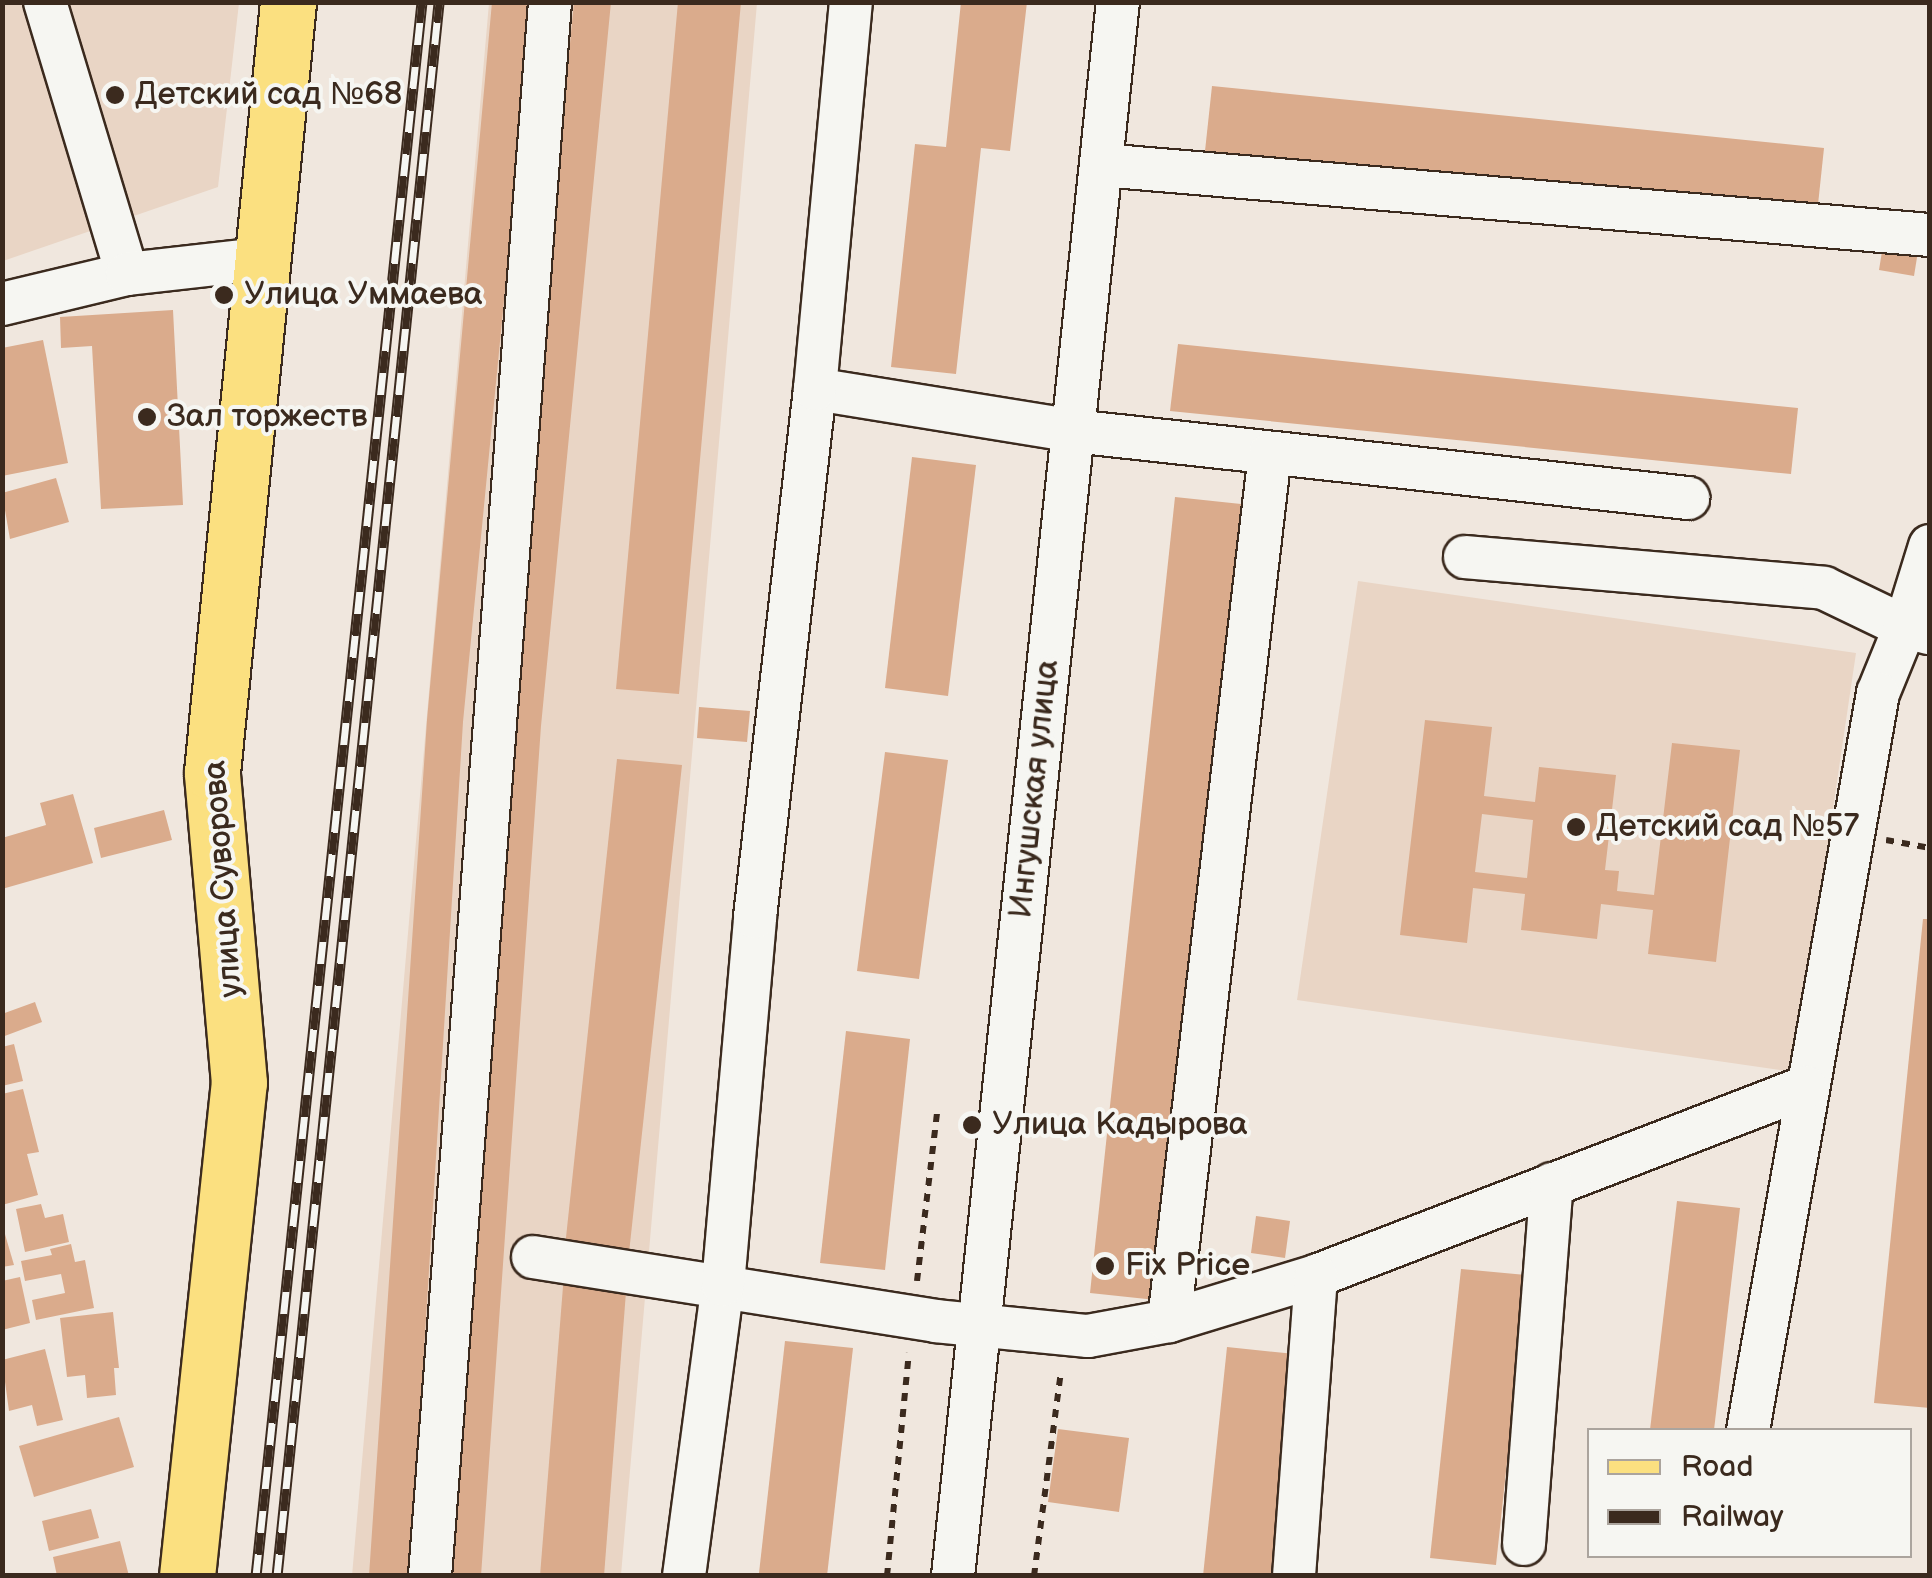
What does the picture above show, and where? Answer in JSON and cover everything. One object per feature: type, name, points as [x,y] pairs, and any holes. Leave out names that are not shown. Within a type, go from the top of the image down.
[{"type":"main road","name":"улица Суворова","points":[[187,1576],[238,1083],[212,772],[288,2]]},
{"type":"street","points":[[46,2],[127,274]]},
{"type":"street","points":[[430,1576],[550,2]]},
{"type":"street","points":[[684,1576],[722,1285],[755,917],[815,389],[851,2]]},
{"type":"street","name":"Ингушская улица","points":[[953,1576],[1118,2]]},
{"type":"street","points":[[1100,165],[1930,235]]},
{"type":"street","points":[[2,304],[127,274],[260,259]]},
{"type":"street","points":[[815,389],[1074,431],[1688,498]]},
{"type":"street","points":[[1168,1321],[1270,454]]},
{"type":"street","points":[[1748,1428],[1878,693],[1917,630],[1930,546]]},
{"type":"street","points":[[1465,556],[1824,588],[1917,630]]},
{"type":"street","points":[[533,1258],[934,1321],[1088,1336],[1168,1321],[1316,1276],[1806,1087]]},
{"type":"street","points":[[1524,1544],[1552,1184]]},
{"type":"street","points":[[1294,1576],[1316,1276]]},
{"type":"path","points":[[1034,1576],[1066,1335]]},
{"type":"shaded area","name":"Детский сад №68","points":[[2,3],[239,3],[218,187],[3,261]]},
{"type":"shaded area","points":[[489,3],[757,3],[621,1575],[352,1576]]},
{"type":"shaded area","name":"Детский сад №57","points":[[1358,581],[1856,653],[1794,1072],[1297,1000]]},
{"type":"building","points":[[492,2],[533,2],[463,722],[410,1576],[369,1576],[427,720]]},
{"type":"building","points":[[574,2],[611,2],[541,726],[481,1576],[444,1576],[504,726]]},
{"type":"building","points":[[678,2],[741,2],[679,694],[616,689]]},
{"type":"building","points":[[961,2],[1027,2],[1010,151],[981,148],[956,374],[891,367],[915,144],[946,147]]},
{"type":"building","points":[[1212,86],[1824,148],[1817,214],[1205,151]]},
{"type":"building","points":[[1884,239],[1919,245],[1914,276],[1879,270]]},
{"type":"building","points":[[173,310],[183,505],[101,509],[92,346],[61,348],[60,317]]},
{"type":"building","points":[[43,340],[68,463],[2,476],[2,348]]},
{"type":"building","points":[[1178,344],[1798,408],[1791,474],[1170,411]]},
{"type":"building","points":[[912,457],[976,465],[948,696],[885,688]]},
{"type":"building","points":[[56,478],[69,522],[10,539],[2,493]]},
{"type":"building","points":[[1175,497],[1241,504],[1156,1300],[1090,1293]]},
{"type":"building","points":[[699,707],[750,711],[747,742],[697,738]]},
{"type":"building","points":[[1425,720],[1492,727],[1484,796],[1535,802],[1539,767],[1616,775],[1605,870],[1619,871],[1617,891],[1654,895],[1672,743],[1740,750],[1716,962],[1648,954],[1653,910],[1601,904],[1597,939],[1521,930],[1525,894],[1473,888],[1467,943],[1400,935]],"holes":[[[1482,814],[1533,820],[1527,878],[1475,872]]]},
{"type":"building","points":[[885,752],[948,760],[919,979],[857,971]]},
{"type":"building","points":[[617,759],[682,765],[629,1253],[565,1247]]},
{"type":"building","points":[[73,794],[93,863],[2,889],[2,838],[46,825],[40,803]]},
{"type":"building","points":[[164,810],[172,840],[101,858],[94,828]]},
{"type":"building","points":[[1923,919],[1930,919],[1930,1408],[1874,1403]]},
{"type":"building","points":[[35,1002],[42,1022],[2,1037],[2,1014]]},
{"type":"building","points":[[846,1031],[910,1039],[885,1270],[820,1263]]},
{"type":"building","points":[[14,1044],[23,1081],[2,1086],[2,1047]]},
{"type":"building","points":[[23,1089],[39,1152],[27,1154],[38,1195],[2,1205],[2,1094]]},
{"type":"building","points":[[1677,1201],[1740,1208],[1714,1428],[1650,1428]]},
{"type":"building","points":[[41,1204],[45,1218],[63,1214],[69,1242],[25,1252],[16,1209]]},
{"type":"building","points":[[1256,1216],[1290,1221],[1285,1258],[1251,1253]]},
{"type":"building","points":[[2,1224],[14,1265],[2,1267]]},
{"type":"building","points":[[71,1244],[75,1262],[85,1260],[94,1308],[36,1320],[32,1300],[65,1293],[61,1274],[25,1281],[21,1261],[52,1255],[50,1249]]},
{"type":"building","points":[[1461,1269],[1527,1275],[1496,1565],[1430,1558]]},
{"type":"building","points":[[564,1274],[627,1279],[604,1576],[540,1576]]},
{"type":"building","points":[[20,1277],[30,1323],[2,1330],[2,1281]]},
{"type":"building","points":[[113,1312],[119,1368],[114,1368],[116,1395],[87,1398],[85,1375],[67,1377],[60,1318]]},
{"type":"building","points":[[785,1341],[853,1348],[827,1576],[759,1573]]},
{"type":"building","points":[[1227,1347],[1295,1354],[1272,1576],[1203,1576]]},
{"type":"building","points":[[45,1349],[63,1420],[37,1426],[32,1405],[9,1411],[2,1360]]},
{"type":"building","points":[[119,1417],[134,1467],[34,1497],[19,1446]]},
{"type":"building","points":[[1058,1429],[1129,1438],[1119,1512],[1048,1502]]},
{"type":"building","points":[[91,1509],[99,1538],[49,1551],[42,1521]]},
{"type":"building","points":[[120,1541],[129,1576],[57,1576],[53,1557]]},
{"type":"railway","points":[[256,1576],[422,2]]},
{"type":"railway","points":[[277,1576],[439,2]]},
{"type":"place","name":"Детский сад №68","points":[[115,95]]},
{"type":"place","name":"Улица Уммаева","points":[[224,295]]},
{"type":"place","name":"Зал торжеств","points":[[147,417]]},
{"type":"place","name":"Детский сад №57","points":[[1576,827]]},
{"type":"place","name":"Улица Кадырова","points":[[972,1125]]},
{"type":"place","name":"Fix Price","points":[[1105,1266]]}]
